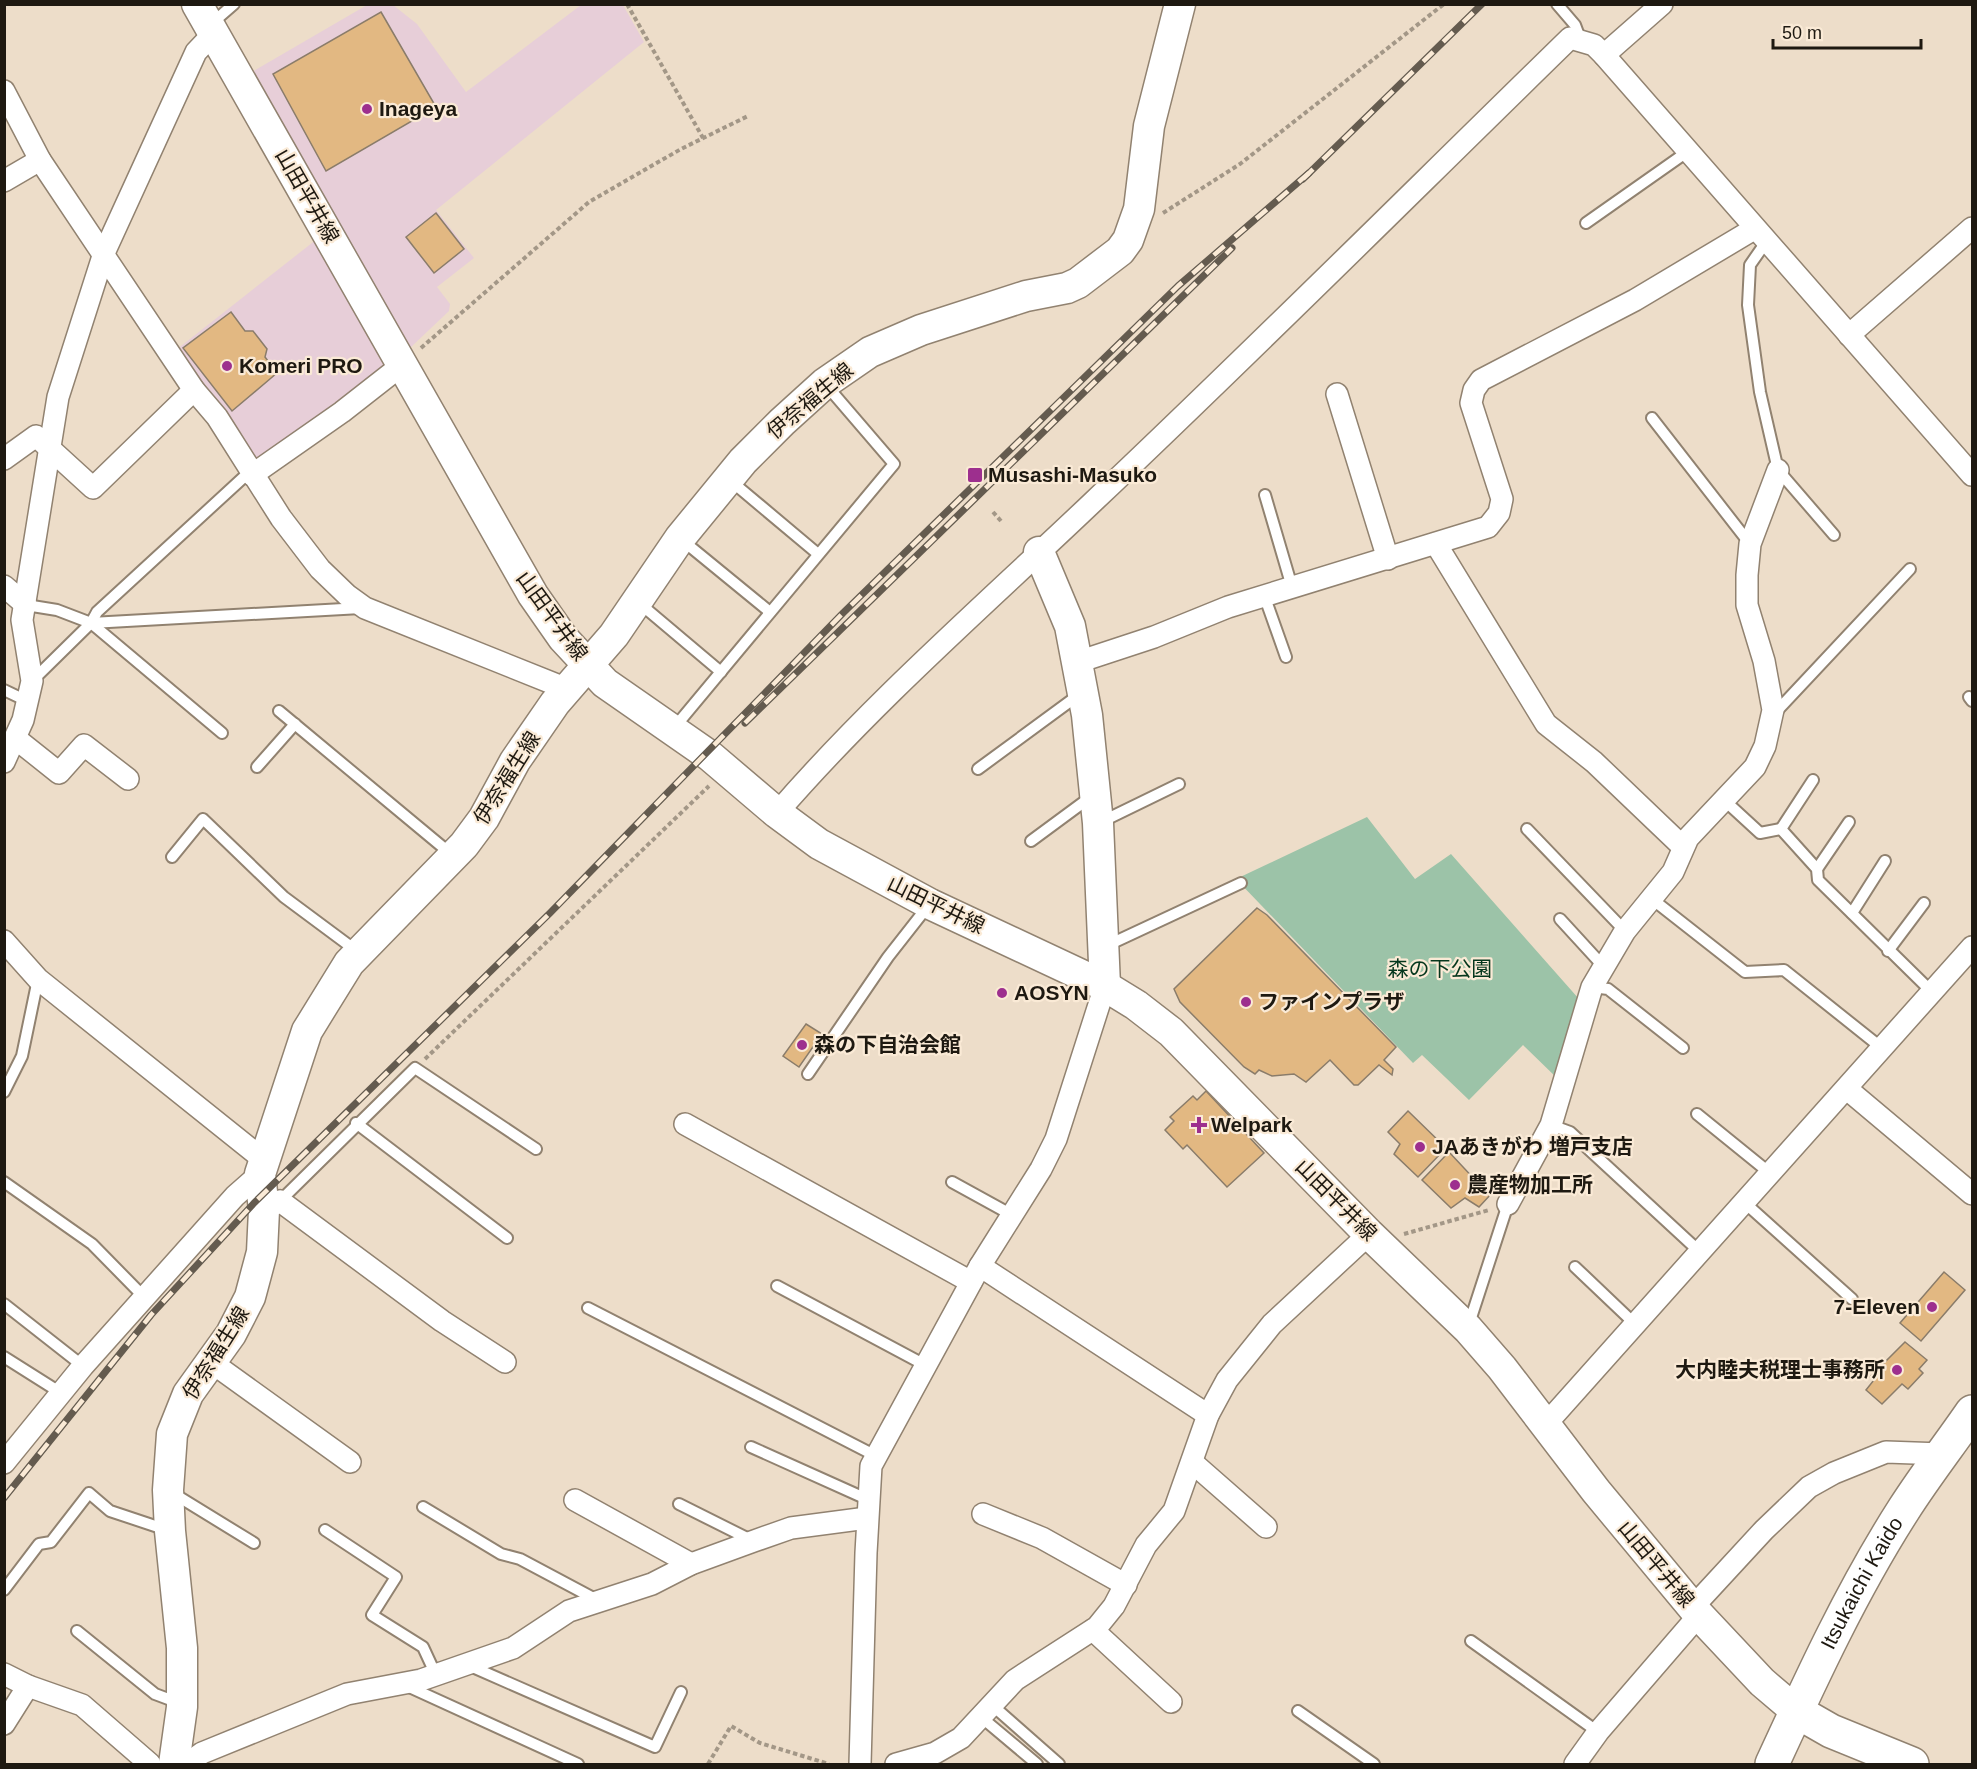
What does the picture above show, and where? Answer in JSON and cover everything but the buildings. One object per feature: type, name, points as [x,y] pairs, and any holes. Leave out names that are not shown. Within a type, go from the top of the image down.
[{"type":"main road","name":"伊奈福生線","points":[[174,1764],[182,1705],[182,1648],[170,1531],[168,1490],[171,1434],[188,1394],[231,1334],[250,1297],[272,1205],[262,1167],[307,1031],[349,963],[454,856],[484,818],[516,761],[567,689],[614,635],[680,538],[728,479],[782,422],[825,383],[870,352],[921,330],[1026,296],[1078,283],[1120,251],[1128,240],[1139,209],[1149,126],[1180,4]]},
{"type":"main road","name":"山田平井線","points":[[207,16],[533,595],[563,638],[587,665],[625,699],[672,730],[777,813],[842,858],[930,904],[1105,986],[1136,1005],[1171,1032],[1373,1238],[1468,1329],[1546,1424],[1596,1491],[1696,1612],[1762,1682],[1796,1711]]},
{"type":"main road","points":[[1040,552],[1070,626],[1083,693],[1098,823],[1106,946],[1105,986]]},
{"type":"main road","name":"Itsukaichi Kaido","points":[[1772,1764],[1796,1711],[1868,1569],[1904,1509],[1972,1412]]},
{"type":"main road","points":[[1796,1711],[1831,1731],[1912,1764]]},
{"type":"street","points":[[1604,55],[1662,4]]},
{"type":"street","points":[[4,762],[23,720],[29,691],[22,620],[26,605],[37,514],[58,398],[104,254],[196,52],[207,16]]},
{"type":"street","points":[[777,813],[813,772],[883,702],[1570,38],[1594,45],[1604,55],[1972,476]]},
{"type":"street","points":[[4,91],[40,160],[194,390],[217,417],[252,475],[320,569],[365,608],[567,689]]},
{"type":"street","points":[[4,181],[40,160]]},
{"type":"street","points":[[1849,335],[1972,228]]},
{"type":"street","points":[[1078,662],[1264,595],[1488,527],[1499,513],[1502,499],[1471,403],[1474,390],[1481,380],[1760,235]]},
{"type":"street","points":[[252,475],[342,412],[402,364]]},
{"type":"street","points":[[4,459],[36,436],[93,489],[194,390]]},
{"type":"street","points":[[1337,394],[1388,559]]},
{"type":"street","points":[[1508,1204],[1551,1125],[1592,987],[1625,931],[1673,872],[1683,847],[1723,799],[1755,767],[1765,747],[1773,710],[1764,661],[1747,604],[1750,544],[1778,470]]},
{"type":"street","points":[[1436,544],[1546,724],[1594,762],[1683,847]]},
{"type":"street","points":[[4,586],[26,605]]},
{"type":"street","points":[[15,738],[59,773],[84,745],[128,778]]},
{"type":"street","points":[[4,941],[38,979],[262,1167],[83,1366],[4,1462]]},
{"type":"street","points":[[1546,1424],[1972,947]]},
{"type":"street","points":[[860,1764],[871,1466],[975,1274],[1041,1170],[1056,1139],[1105,986]]},
{"type":"street","points":[[1847,1089],[1972,1194]]},
{"type":"street","points":[[685,1124],[975,1274],[1208,1415]]},
{"type":"street","points":[[272,1205],[505,1362]]},
{"type":"street","points":[[896,1764],[935,1753],[961,1738],[1015,1680],[1034,1665],[1079,1641],[1093,1630],[1114,1606],[1146,1545],[1174,1510],[1193,1463],[1208,1415],[1227,1380],[1272,1324],[1373,1238]]},
{"type":"street","points":[[211,1362],[350,1462]]},
{"type":"street","points":[[1575,1764],[1598,1732],[1764,1530],[1809,1487],[1834,1473],[1886,1452],[1942,1454]]},
{"type":"street","points":[[1193,1463],[1266,1527]]},
{"type":"street","points":[[575,1500],[691,1564]]},
{"type":"street","points":[[187,1764],[202,1753],[347,1694],[401,1683],[513,1648],[569,1611],[652,1584],[691,1564],[791,1528],[868,1509]]},
{"type":"street","points":[[983,1514],[1042,1538],[1126,1585]]},
{"type":"street","points":[[1093,1630],[1171,1702]]},
{"type":"street","points":[[4,1674],[28,1686],[82,1705],[150,1764]]},
{"type":"street","points":[[4,1724],[28,1686]]},
{"type":"lane","points":[[207,16],[234,4]]},
{"type":"lane","points":[[1557,4],[1575,24],[1581,41]]},
{"type":"lane","points":[[1586,223],[1687,152]]},
{"type":"lane","points":[[1760,235],[1750,265],[1748,305],[1760,392],[1778,470],[1834,535]]},
{"type":"lane","points":[[672,730],[894,464],[825,383]]},
{"type":"lane","points":[[1652,418],[1750,544]]},
{"type":"lane","points":[[4,690],[29,691],[92,623],[97,612],[245,476],[252,475]]},
{"type":"lane","points":[[728,479],[818,554]]},
{"type":"lane","points":[[1265,495],[1292,587]]},
{"type":"lane","points":[[680,538],[770,612]]},
{"type":"lane","points":[[1772,717],[1910,569]]},
{"type":"lane","points":[[1264,595],[1286,657]]},
{"type":"lane","points":[[637,601],[721,672]]},
{"type":"lane","points":[[26,605],[57,610],[92,623],[222,733]]},
{"type":"lane","points":[[92,623],[365,608]]},
{"type":"lane","points":[[978,769],[1083,693]]},
{"type":"lane","points":[[279,711],[454,856]]},
{"type":"lane","points":[[257,767],[295,724]]},
{"type":"lane","points":[[1723,799],[1760,833],[1781,829],[1813,780]]},
{"type":"lane","points":[[1098,823],[1179,784]]},
{"type":"lane","points":[[1031,841],[1095,794]]},
{"type":"lane","points":[[172,857],[203,819],[284,897],[359,952]]},
{"type":"lane","points":[[1817,869],[1849,822]]},
{"type":"lane","points":[[1527,829],[1625,931]]},
{"type":"lane","points":[[1781,829],[1817,869],[1818,880],[1933,993]]},
{"type":"lane","points":[[1852,914],[1885,861]]},
{"type":"lane","points":[[1106,946],[1240,883]]},
{"type":"lane","points":[[1652,899],[1746,972],[1784,970],[1883,1049]]},
{"type":"lane","points":[[1888,951],[1924,903]]},
{"type":"lane","points":[[808,1074],[888,957],[930,904]]},
{"type":"lane","points":[[1560,919],[1604,967]]},
{"type":"lane","points":[[4,1092],[22,1056],[38,979]]},
{"type":"lane","points":[[1592,987],[1608,989],[1683,1048]]},
{"type":"lane","points":[[272,1205],[416,1068],[536,1149]]},
{"type":"lane","points":[[1697,1114],[1771,1174]]},
{"type":"lane","points":[[356,1124],[507,1238]]},
{"type":"lane","points":[[1551,1125],[1570,1132],[1701,1253]]},
{"type":"lane","points":[[952,1182],[1011,1215]]},
{"type":"lane","points":[[6,1186],[92,1244],[144,1297]]},
{"type":"lane","points":[[1745,1203],[1852,1299]]},
{"type":"lane","points":[[1468,1329],[1498,1243],[1508,1204]]},
{"type":"lane","points":[[1575,1267],[1636,1325]]},
{"type":"lane","points":[[777,1286],[926,1365]]},
{"type":"lane","points":[[4,1304],[83,1366]]},
{"type":"lane","points":[[588,1308],[876,1456]]},
{"type":"lane","points":[[4,1357],[61,1393]]},
{"type":"lane","points":[[751,1447],[868,1509]]},
{"type":"lane","points":[[168,1490],[254,1543]]},
{"type":"lane","points":[[4,1590],[39,1544],[51,1542],[90,1493],[110,1511],[170,1531]]},
{"type":"lane","points":[[679,1504],[754,1541]]},
{"type":"lane","points":[[423,1507],[501,1554],[520,1559],[597,1600]]},
{"type":"lane","points":[[325,1530],[396,1577],[372,1615],[423,1647],[435,1673]]},
{"type":"lane","points":[[77,1631],[154,1694],[182,1705]]},
{"type":"lane","points":[[1471,1641],[1598,1732]]},
{"type":"lane","points":[[467,1664],[655,1747],[681,1692]]},
{"type":"lane","points":[[401,1683],[578,1764]]},
{"type":"lane","points":[[987,1711],[1036,1764]]},
{"type":"lane","points":[[987,1711],[1059,1764]]},
{"type":"lane","points":[[1298,1711],[1374,1764]]},
{"type":"path","points":[[627,4],[703,138]]},
{"type":"path","points":[[1186,200],[1240,164],[1444,4]]},
{"type":"path","points":[[402,364],[589,202],[703,138],[748,116]]},
{"type":"path","points":[[993,512],[1000,520]]},
{"type":"path","points":[[416,1068],[725,770]]},
{"type":"path","points":[[1373,1238],[1508,1204]]},
{"type":"path","points":[[708,1764],[731,1726],[760,1743],[828,1764]]},
{"type":"shaded area","points":[[367,5],[393,5],[417,24],[466,92],[581,5],[623,5],[644,42],[436,210],[474,258],[437,287],[450,304],[449,311],[410,348],[252,72]]},
{"type":"shaded area","points":[[317,239],[388,367],[259,461],[251,459],[176,350]]},
{"type":"green space","name":"森の下公園","points":[[1367,817],[1415,879],[1451,854],[1579,999],[1559,1080],[1523,1045],[1469,1100],[1422,1055],[1413,1063],[1236,879]]},
{"type":"railway","points":[[1303,179],[1482,4]]},
{"type":"railway","points":[[4,1498],[151,1315],[254,1203],[550,913],[843,613],[1178,286],[1309,173]]},
{"type":"railway","points":[[745,723],[1232,248]]},
{"type":"place","name":"Inageya","points":[[367,109]]},
{"type":"place","name":"Komeri PRO","points":[[227,366]]},
{"type":"place","name":"Musashi-Masuko","points":[[975,475]]},
{"type":"place","name":"AOSYN","points":[[1002,993]]},
{"type":"place","name":"ファインプラザ","points":[[1246,1002]]},
{"type":"place","name":"森の下自治会館","points":[[802,1045]]},
{"type":"place","name":"Welpark","points":[[1199,1125]]},
{"type":"place","name":"JAあきがわ 増戸支店","points":[[1420,1147]]},
{"type":"place","name":"農産物加工所","points":[[1455,1185]]},
{"type":"place","name":"7-Eleven","points":[[1932,1307]]},
{"type":"place","name":"大内睦夫税理士事務所","points":[[1897,1370]]}]
